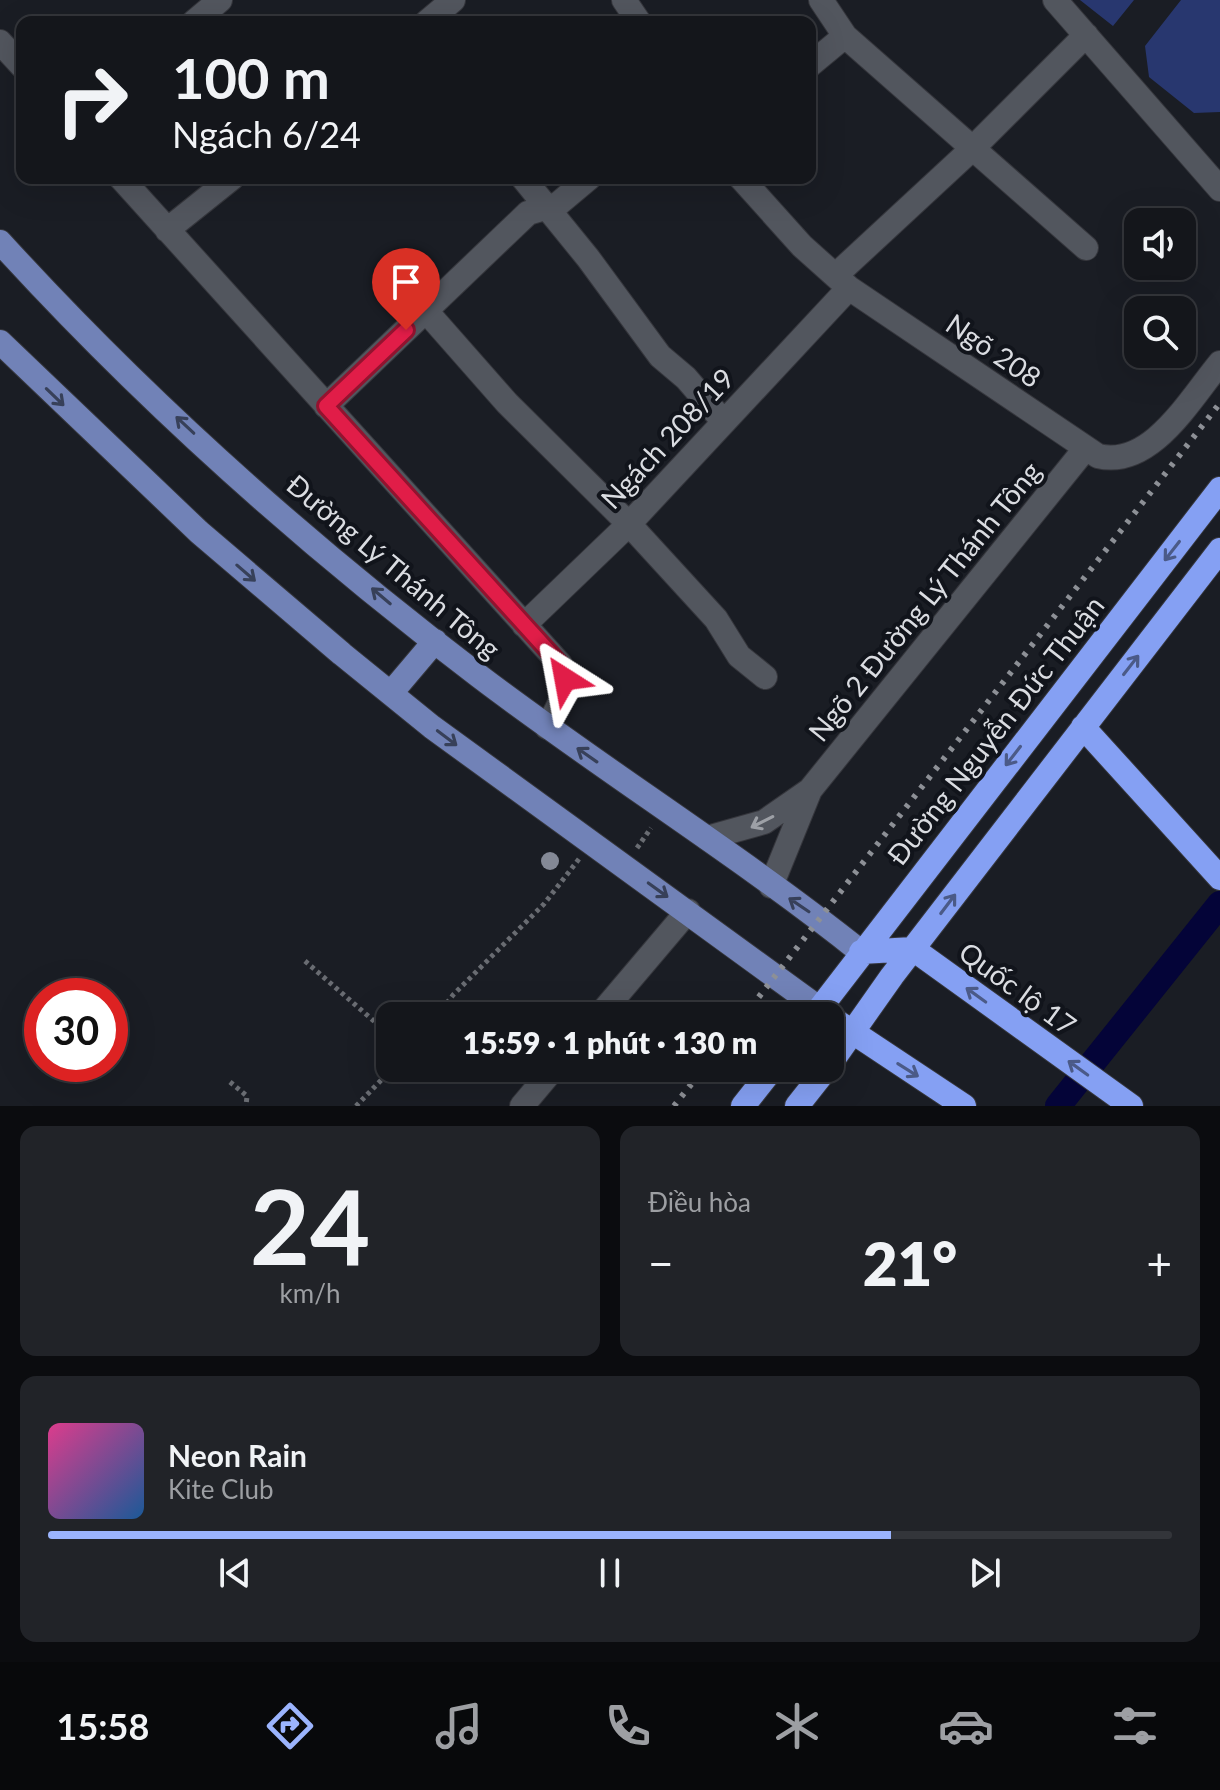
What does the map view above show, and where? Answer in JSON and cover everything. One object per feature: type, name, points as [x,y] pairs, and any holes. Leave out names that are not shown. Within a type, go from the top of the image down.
[{"type":"highway","name":"Đường Nguyễn Đức Thuận","points":[[831,1002],[861,952],[1220,489]]},
{"type":"highway","points":[[844,1045],[913,949],[1220,550]]},
{"type":"highway","points":[[1083,727],[1212,869]]},
{"type":"highway","name":"Quốc lộ 17","points":[[861,952],[913,949],[1124,1101]]},
{"type":"highway","points":[[844,1029],[964,1106]]},
{"type":"highway","points":[[743,1106],[762,1082]]},
{"type":"highway","points":[[797,1106],[816,1082]]},
{"type":"main road","name":"Đường Lý Thánh Tông","points":[[0,242],[97,343],[242,478],[435,641],[547,727],[707,838],[861,952]]},
{"type":"main road","points":[[0,342],[199,532],[391,693],[688,911],[806,1002]]},
{"type":"main road","points":[[391,693],[435,641]]},
{"type":"street","points":[[201,16],[220,0]]},
{"type":"street","points":[[434,16],[453,0]]},
{"type":"street","points":[[821,0],[845,36],[1086,248]]},
{"type":"street","points":[[1055,0],[1220,189]]},
{"type":"street","name":"Ngách 208/19","points":[[524,625],[629,524],[843,282],[1086,35]]},
{"type":"street","points":[[816,60],[845,36]]},
{"type":"street","points":[[0,42],[16,59]]},
{"type":"street","points":[[126,184],[560,664],[565,679],[564,693],[547,727]]},
{"type":"street","points":[[167,230],[224,184]]},
{"type":"street","points":[[528,184],[660,356],[686,378],[723,421]]},
{"type":"street","points":[[326,406],[528,213],[558,204],[582,184]]},
{"type":"street","name":"Ngõ 208","points":[[746,184],[791,234],[843,282],[1085,449],[1112,459],[1128,457],[1160,434],[1220,363]]},
{"type":"street","points":[[426,311],[507,403],[629,524],[716,619],[739,656],[765,677]]},
{"type":"street","name":"Ngõ 2 Đường Lý Thánh Tông","points":[[810,790],[1085,449]]},
{"type":"street","points":[[707,838],[764,822],[810,790]]},
{"type":"street","points":[[771,886],[810,790]]},
{"type":"street","points":[[611,1002],[688,911]]},
{"type":"street","points":[[522,1106],[542,1082]]},
{"type":"path","points":[[637,848],[652,828]]},
{"type":"path","points":[[448,1002],[544,904],[592,842]]},
{"type":"path","points":[[305,961],[376,1023]]},
{"type":"path","points":[[230,1082],[247,1096],[246,1106]]},
{"type":"path","points":[[356,1106],[379,1082]]},
{"type":"building","points":[[1080,0],[1134,0],[1113,26]]},
{"type":"building","points":[[1181,0],[1220,0],[1220,112],[1194,113],[1149,77],[1145,46]]},
{"type":"waterway","points":[[1058,1106],[1220,904]]},
{"type":"railway","points":[[755,1002],[1220,403]]},
{"type":"railway","points":[[674,1106],[693,1082]]},
{"type":"route","points":[[406,330],[326,406],[560,664],[565,679]]}]
